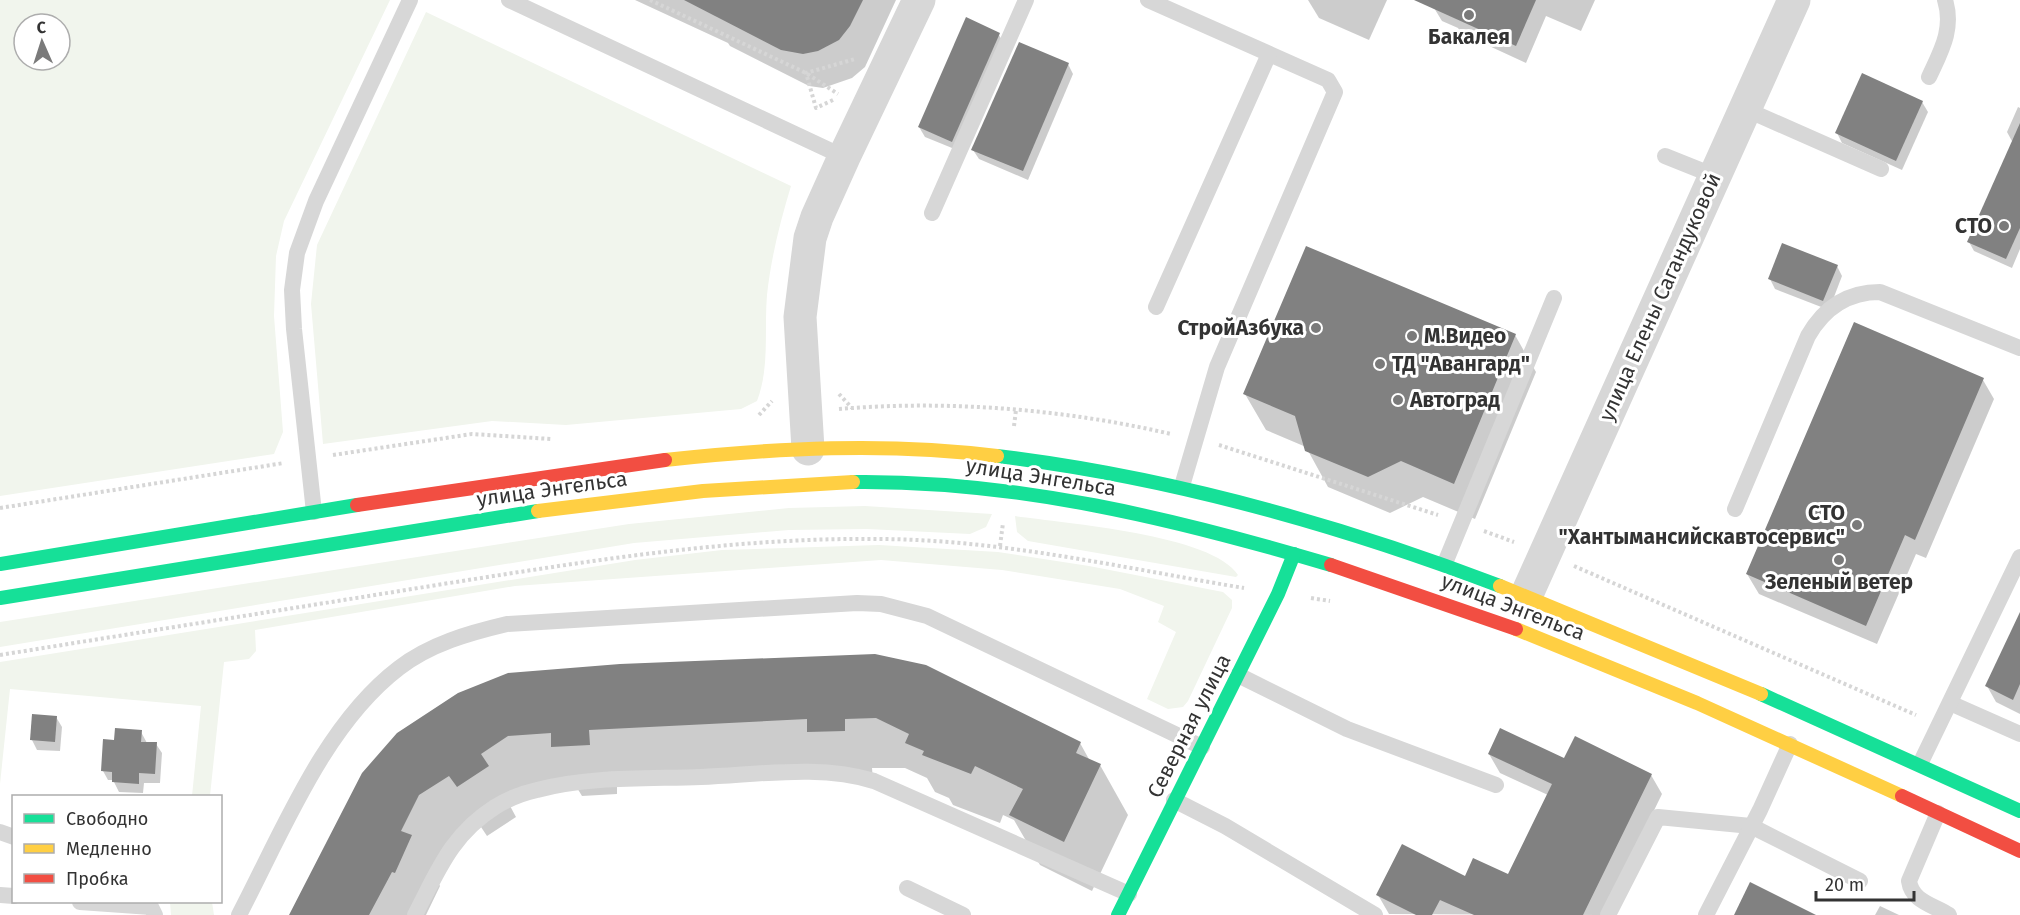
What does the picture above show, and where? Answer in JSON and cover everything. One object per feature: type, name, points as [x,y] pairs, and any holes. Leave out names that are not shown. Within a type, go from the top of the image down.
[{"type":"main road","name":"улица Энгельса","points":[[0,564],[316,529],[624,499],[898,449],[1010,457],[1081,466],[1182,486],[1305,519],[1445,563],[1527,594],[1806,711],[2020,811]]},
{"type":"main road","name":"улица Энгельса","points":[[0,598],[616,465],[719,454],[1076,501],[1174,522],[1435,589],[1513,628],[1790,744],[2020,851]]},
{"type":"main road","name":"Северная улица","points":[[1118,915],[1278,594],[1305,519]]},
{"type":"main road","points":[[1435,589],[1445,563]]},
{"type":"main road","points":[[1513,628],[1527,594]]},
{"type":"main road","points":[[1790,744],[1806,711]]},
{"type":"street","points":[[809,466],[800,316],[802,289],[817,217],[920,0]]},
{"type":"street","name":"улица Елены Сагандуковой","points":[[1527,594],[1794,0]]},
{"type":"lane","points":[[316,529],[306,459],[294,329],[292,290],[297,254],[315,201],[410,0]]},
{"type":"lane","points":[[509,0],[844,157]]},
{"type":"lane","points":[[932,213],[1026,0]]},
{"type":"lane","points":[[1148,0],[1328,80],[1335,92],[1217,367],[1182,486]]},
{"type":"lane","points":[[1929,77],[1947,38],[1950,17],[1945,0]]},
{"type":"lane","points":[[1156,307],[1269,54]]},
{"type":"lane","points":[[1745,109],[1881,169]]},
{"type":"lane","points":[[1665,156],[1715,176]]},
{"type":"lane","points":[[1735,509],[1808,336],[1817,321],[1845,297],[1864,292],[1880,292],[2020,348]]},
{"type":"lane","points":[[1445,563],[1554,298]]},
{"type":"lane","points":[[1920,764],[2020,557]]},
{"type":"lane","points":[[239,915],[326,750],[356,710],[399,668],[434,648],[468,633],[507,624],[845,604],[881,604],[927,616],[1202,747]]},
{"type":"lane","points":[[1238,675],[1347,729],[1496,785]]},
{"type":"lane","points":[[1950,703],[2020,734]]},
{"type":"lane","points":[[1706,915],[1790,744]]},
{"type":"lane","points":[[415,915],[447,853],[462,832],[498,805],[520,795],[598,780],[806,773],[855,775],[874,781],[1128,894]]},
{"type":"lane","points":[[1174,800],[1224,826],[1375,915]]},
{"type":"lane","points":[[1938,813],[1909,881],[1910,892],[1918,899],[1949,915]]},
{"type":"lane","points":[[1608,915],[1658,816],[1751,826],[1860,881]]},
{"type":"lane","points":[[907,888],[963,915]]},
{"type":"lane","points":[[92,903],[153,908]]},
{"type":"path","points":[[650,0],[806,73],[858,58]]},
{"type":"path","points":[[806,73],[816,108],[841,96]]},
{"type":"path","points":[[748,418],[759,415]]},
{"type":"path","points":[[0,508],[472,434],[554,439]]},
{"type":"path","points":[[0,655],[634,554],[790,540],[893,539],[1000,546],[1090,559],[1241,587]]},
{"type":"path","points":[[1306,598],[1335,602]]},
{"type":"shaded area","points":[[0,0],[390,0],[284,221],[276,256],[274,316],[283,432],[274,454],[0,496]]},
{"type":"shaded area","points":[[426,12],[791,186],[771,267],[767,295],[764,375],[757,401],[741,409],[566,425],[492,421],[323,444],[311,304],[317,245]]},
{"type":"shaded area","points":[[865,506],[992,514],[986,527],[970,534],[867,529],[789,530],[634,543],[0,647],[0,622],[629,524],[789,508]]},
{"type":"shaded area","points":[[1015,516],[1100,527],[1169,540],[1199,549],[1223,561],[1238,575],[1236,577],[1028,541],[1017,532]]},
{"type":"shaded area","points":[[879,545],[998,552],[1089,566],[1223,592],[1232,600],[1232,608],[1188,701],[1183,707],[1168,709],[1147,699],[1176,632],[1158,622],[1164,606],[1120,589],[1002,570],[881,560],[515,586],[255,630],[256,651],[249,659],[224,662],[210,795],[192,795],[201,706],[10,689],[0,784],[0,662],[635,560],[722,550]]},
{"type":"shaded area","points":[[170,903],[212,903],[214,915],[171,915]]},
{"type":"building","points":[[684,0],[863,0],[850,26],[839,40],[818,51],[803,54],[781,50]]},
{"type":"building","points":[[1414,0],[1536,0],[1516,46]]},
{"type":"building","points":[[966,17],[1000,33],[952,142],[918,127]]},
{"type":"building","points":[[1019,42],[1069,63],[1023,171],[971,150]]},
{"type":"building","points":[[1862,73],[1923,101],[1896,161],[1835,133]]},
{"type":"building","points":[[2020,123],[2020,228],[2006,259],[1967,242]]},
{"type":"building","points":[[1782,243],[1838,265],[1823,301],[1768,279]]},
{"type":"building","name":"ТД \"Авангард\"","points":[[1306,246],[1516,334],[1454,484],[1401,461],[1368,477],[1305,451],[1295,416],[1243,394]]},
{"type":"building","points":[[1854,322],[1984,378],[1915,540],[1905,535],[1866,626],[1746,574]]},
{"type":"building","points":[[2020,612],[2020,684],[2013,700],[1985,686]]},
{"type":"building","points":[[875,654],[926,665],[1081,742],[1076,753],[1101,764],[1064,842],[1009,815],[1023,789],[975,766],[971,774],[922,755],[924,751],[905,743],[909,734],[876,718],[845,719],[845,731],[807,732],[807,719],[589,730],[590,745],[551,747],[551,733],[508,736],[481,754],[489,766],[457,787],[449,776],[419,795],[401,831],[412,835],[395,873],[392,872],[369,915],[289,915],[362,773],[397,733],[458,693],[508,673],[620,664]]},
{"type":"building","points":[[32,714],[57,716],[55,742],[30,740]]},
{"type":"building","points":[[115,728],[142,730],[141,742],[157,742],[155,774],[139,773],[139,784],[112,782],[112,772],[101,771],[103,739],[114,740]]},
{"type":"building","points":[[1500,728],[1564,758],[1575,736],[1652,774],[1583,915],[1474,915],[1440,900],[1432,915],[1416,915],[1376,895],[1402,844],[1465,876],[1473,858],[1508,874],[1552,784],[1488,754]]},
{"type":"building","points":[[1750,882],[1816,915],[1734,915]]},
{"type":"traffic: fast","points":[[997,456],[1126,476],[1253,506],[1377,542],[1500,586]]},
{"type":"traffic: fast","points":[[853,482],[914,483],[975,488],[1095,505],[1214,532],[1331,565]]},
{"type":"traffic: fast","points":[[0,564],[357,505]]},
{"type":"traffic: fast","points":[[0,598],[538,511]]},
{"type":"traffic: fast","points":[[1118,915],[1278,594],[1294,554]]},
{"type":"traffic: fast","points":[[1761,694],[2020,811]]},
{"type":"traffic: slow","points":[[665,460],[748,452],[831,448],[914,449],[997,456]]},
{"type":"traffic: slow","points":[[538,511],[703,491],[853,482]]},
{"type":"traffic: slow","points":[[1500,586],[1761,694]]},
{"type":"traffic: slow","points":[[1516,629],[1697,703],[1902,796]]},
{"type":"traffic: jam","points":[[357,505],[665,460]]},
{"type":"traffic: jam","points":[[1331,565],[1516,629]]},
{"type":"traffic: jam","points":[[1902,796],[2020,851]]},
{"type":"place","name":"Бакалея","points":[[1469,15]]},
{"type":"place","name":"СТО","points":[[2004,226]]},
{"type":"place","name":"СтройАзбука","points":[[1316,328]]},
{"type":"place","name":"М.Видео","points":[[1412,336]]},
{"type":"place","name":"ТД \"Авангард\"","points":[[1380,364]]},
{"type":"place","name":"Автоград","points":[[1398,400]]},
{"type":"place","name":"СТО \"Хантымансийскавтосервис\"","points":[[1857,525]]},
{"type":"place","name":"Зеленый ветер","points":[[1839,560]]}]
